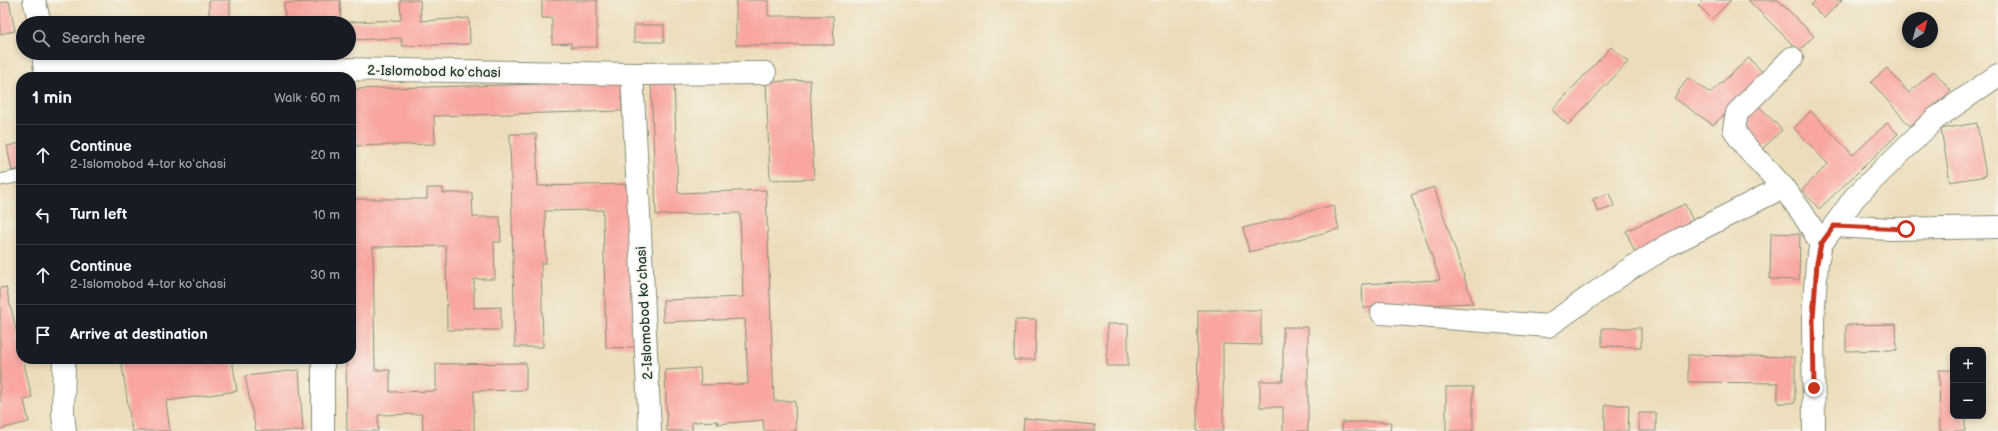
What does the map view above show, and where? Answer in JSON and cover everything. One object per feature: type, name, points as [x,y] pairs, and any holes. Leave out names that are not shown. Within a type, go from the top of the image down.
[{"type":"street","points":[[34,0],[38,16]]},
{"type":"street","points":[[1792,58],[1737,112],[1734,129],[1741,143],[1783,187],[1803,213],[1819,254]]},
{"type":"street","name":"2-Islomobod koʻchasi","points":[[44,65],[287,72]]},
{"type":"street","name":"2-Islomobod koʻchasi","points":[[356,73],[765,73]]},
{"type":"street","name":"2-Islomobod koʻchasi","points":[[632,74],[650,431]]},
{"type":"street","points":[[1814,431],[1813,318],[1819,254],[1834,226],[1855,196],[1935,119],[1998,75]]},
{"type":"street","points":[[1382,312],[1548,326],[1625,272],[1650,257],[1783,187]]},
{"type":"street","points":[[1834,226],[1891,229],[1998,227]]},
{"type":"street","points":[[64,364],[63,414],[65,431]]},
{"type":"street","points":[[323,364],[323,431]]},
{"type":"lane","points":[[0,180],[16,177]]},
{"type":"building","points":[[209,0],[230,0],[230,16],[209,16]]},
{"type":"building","points":[[317,0],[340,0],[341,16],[285,16],[284,3],[317,2]]},
{"type":"building","points":[[400,0],[420,0],[421,21],[469,18],[470,44],[402,46],[401,38],[356,40],[356,22],[401,20]]},
{"type":"building","points":[[542,0],[597,0],[597,47],[571,47],[571,43],[552,44],[552,18],[542,18]]},
{"type":"building","points":[[736,0],[768,0],[768,16],[833,16],[834,45],[736,45]]},
{"type":"building","points":[[1702,0],[1731,0],[1712,19],[1698,5]]},
{"type":"building","points":[[1748,0],[1778,0],[1814,36],[1799,51]]},
{"type":"building","points":[[1816,0],[1842,0],[1824,18],[1811,5]]},
{"type":"building","points":[[9,1],[15,31],[0,34],[0,3]]},
{"type":"building","points":[[634,25],[664,25],[664,42],[634,42]]},
{"type":"building","points":[[1611,47],[1628,62],[1568,125],[1552,110]]},
{"type":"building","points":[[1749,58],[1767,77],[1713,125],[1674,98],[1688,78],[1710,93]]},
{"type":"building","points":[[1887,68],[1909,93],[1934,71],[1951,91],[1910,126],[1871,82]]},
{"type":"building","points":[[810,80],[814,179],[770,180],[766,82]]},
{"type":"building","points":[[621,82],[622,111],[434,116],[435,144],[356,146],[356,89]]},
{"type":"building","points":[[651,82],[674,82],[678,193],[766,190],[774,401],[795,401],[796,431],[764,431],[763,420],[717,424],[718,421],[692,422],[692,431],[667,431],[665,370],[700,368],[701,385],[748,384],[745,319],[663,322],[663,300],[743,297],[740,213],[656,215]]},
{"type":"building","points":[[1758,105],[1782,130],[1761,150],[1737,124]]},
{"type":"building","points":[[1811,111],[1853,155],[1887,123],[1898,134],[1819,209],[1802,190],[1828,164],[1794,128]]},
{"type":"building","points":[[1977,123],[1986,176],[1950,182],[1941,129]]},
{"type":"building","points":[[510,134],[536,134],[538,186],[633,184],[637,347],[606,348],[603,210],[545,211],[546,263],[541,263],[543,347],[515,347]]},
{"type":"building","points":[[16,144],[16,170],[12,171],[7,146]]},
{"type":"building","points":[[1434,187],[1473,303],[1363,308],[1362,284],[1440,280],[1411,195]]},
{"type":"building","points":[[427,188],[443,188],[443,193],[472,193],[473,217],[500,217],[501,242],[494,242],[495,279],[474,279],[474,308],[501,307],[501,330],[447,330],[446,246],[373,247],[375,370],[390,370],[390,392],[436,391],[436,364],[526,363],[526,390],[474,391],[474,431],[423,431],[422,414],[378,415],[378,431],[347,431],[346,364],[356,364],[356,199],[427,199]]},
{"type":"building","points":[[1609,193],[1614,206],[1598,212],[1593,199]]},
{"type":"building","points":[[1685,204],[1696,227],[1636,255],[1626,231]]},
{"type":"building","points":[[1333,205],[1339,229],[1249,252],[1243,228]]},
{"type":"building","points":[[1771,233],[1800,234],[1799,280],[1770,279]]},
{"type":"building","points":[[6,287],[16,330],[16,364],[24,364],[32,398],[24,400],[29,422],[0,429],[0,288]]},
{"type":"building","points":[[1198,310],[1261,310],[1261,345],[1223,344],[1223,431],[1197,431]]},
{"type":"building","points":[[1015,320],[1036,320],[1035,360],[1014,360]]},
{"type":"building","points":[[1107,324],[1128,324],[1128,366],[1107,366]]},
{"type":"building","points":[[1896,324],[1897,350],[1846,351],[1846,325]]},
{"type":"building","points":[[1283,327],[1308,327],[1308,431],[1283,431],[1283,407],[1260,407],[1260,381],[1283,381]]},
{"type":"building","points":[[1602,328],[1641,328],[1641,347],[1602,346]]},
{"type":"building","points":[[1688,355],[1795,357],[1795,403],[1778,403],[1778,383],[1688,382]]},
{"type":"building","points":[[122,364],[233,364],[237,391],[166,401],[170,431],[132,431]]},
{"type":"building","points":[[299,370],[303,431],[256,431],[245,376]]},
{"type":"building","points":[[1939,370],[1950,370],[1950,419],[1965,419],[1965,431],[1940,431]]},
{"type":"building","points":[[1446,387],[1473,387],[1473,431],[1446,431]]},
{"type":"building","points":[[1605,405],[1629,405],[1628,431],[1605,431]]},
{"type":"building","points":[[1639,413],[1656,413],[1656,431],[1639,431]]},
{"type":"building","points":[[1024,418],[1095,425],[1095,431],[1023,431]]},
{"type":"building","points":[[1342,422],[1391,422],[1390,431],[1342,431]]},
{"type":"route","points":[[1814,388],[1813,318],[1817,263],[1821,244],[1834,226],[1906,229]]}]
